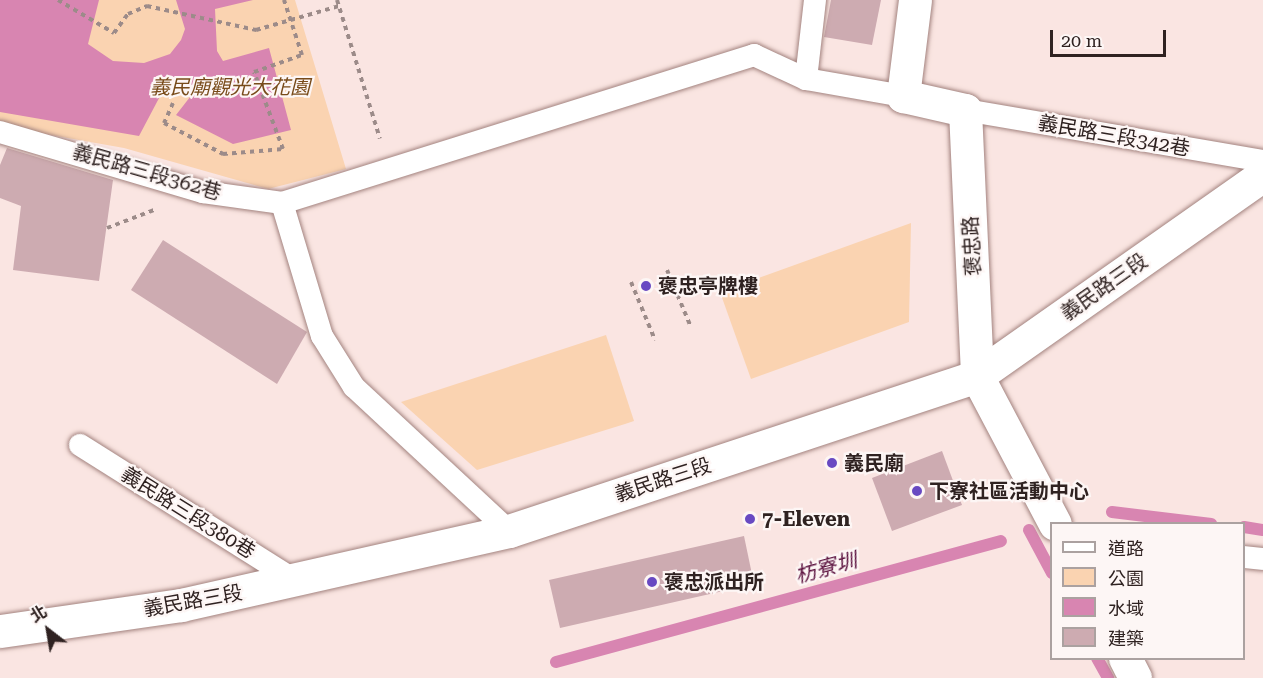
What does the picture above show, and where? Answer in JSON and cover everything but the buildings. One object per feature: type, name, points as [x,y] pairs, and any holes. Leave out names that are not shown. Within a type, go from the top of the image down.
[{"type":"main road","points":[[915,0],[903,96],[965,110]]},
{"type":"main road","name":"褒忠路","points":[[965,110],[977,376],[1054,522]]},
{"type":"main road","name":"義民路三段","points":[[0,632],[181,605],[296,581],[509,531],[977,376],[1263,175]]},
{"type":"main road","points":[[1126,660],[1135,678]]},
{"type":"lane","points":[[806,79],[815,0]]},
{"type":"lane","points":[[509,531],[354,387],[322,336],[282,203],[754,55],[806,79],[903,96]]},
{"type":"lane","name":"義民路三段342巷","points":[[965,110],[1263,161]]},
{"type":"lane","name":"義民路三段362巷","points":[[0,132],[203,192],[282,203]]},
{"type":"lane","name":"義民路三段380巷","points":[[80,445],[296,581]]},
{"type":"lane","points":[[1245,557],[1263,559]]},
{"type":"path","points":[[58,0],[114,33],[128,14],[147,6],[167,12],[232,21],[256,30],[339,6]]},
{"type":"path","points":[[173,103],[164,123],[224,154],[283,149],[254,72],[302,55],[284,0]]},
{"type":"path","points":[[337,0],[389,171]]},
{"type":"path","points":[[667,270],[691,327]]},
{"type":"path","points":[[632,282],[655,340]]},
{"type":"green space","name":"義民廟觀光大花園","points":[[0,0],[295,0],[346,169],[268,189],[124,148],[0,126]]},
{"type":"green space","points":[[911,223],[909,322],[751,379],[720,292]]},
{"type":"green space","points":[[606,335],[634,421],[625,424],[477,470],[401,402]]},
{"type":"water","points":[[0,0],[99,0],[88,44],[113,61],[144,63],[170,54],[181,40],[185,29],[176,0],[253,0],[215,9],[217,51],[223,61],[269,48],[291,130],[233,144],[176,115],[190,97],[182,82],[167,83],[139,136],[0,112]]},
{"type":"waterway","name":"枋寮圳","points":[[1112,512],[1194,522]]},
{"type":"waterway","name":"枋寮圳","points":[[1245,527],[1263,530]]},
{"type":"waterway","points":[[1029,530],[1050,569]]},
{"type":"waterway","name":"枋寮圳","points":[[556,662],[1001,541]]},
{"type":"waterway","points":[[1098,660],[1108,678]]},
{"type":"place","name":"褒忠亭牌樓","points":[[646,286]]},
{"type":"place","name":"義民廟","points":[[832,463]]},
{"type":"place","name":"下寮社區活動中心","points":[[917,491]]},
{"type":"place","name":"7-Eleven","points":[[750,519]]},
{"type":"place","name":"褒忠派出所","points":[[652,582]]}]
